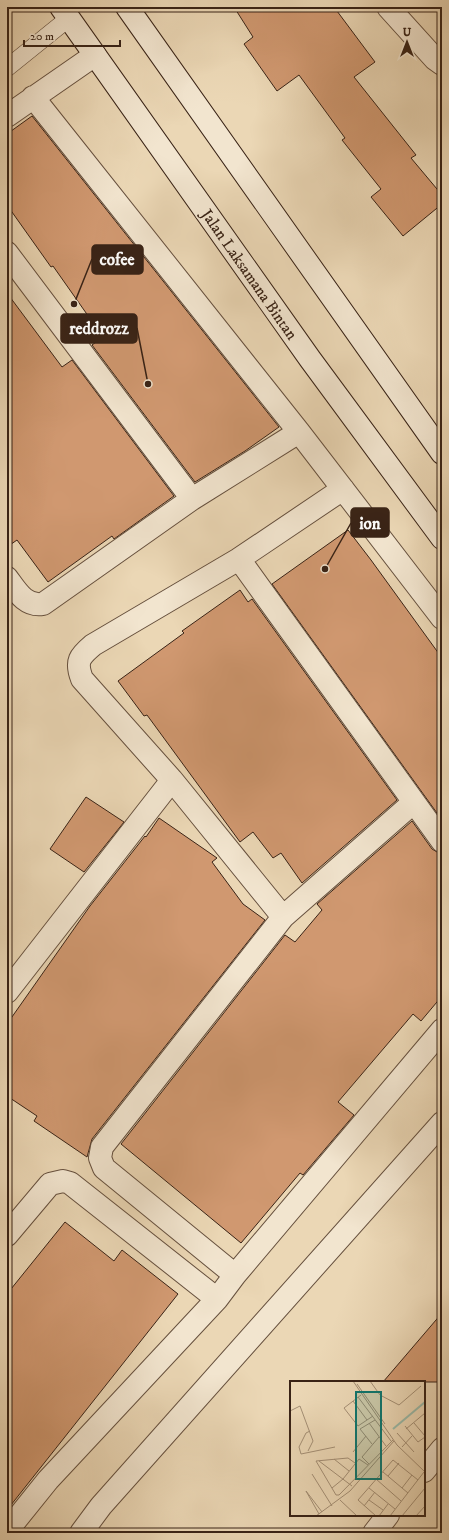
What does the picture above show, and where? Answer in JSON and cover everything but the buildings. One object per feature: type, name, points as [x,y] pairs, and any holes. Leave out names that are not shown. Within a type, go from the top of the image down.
[{"type":"street","points":[[127,7],[442,453]]},
{"type":"street","points":[[388,7],[435,59],[442,64]]},
{"type":"street","name":"Jalan Laksamana Bintan","points":[[65,13],[310,359],[442,538]]},
{"type":"street","points":[[7,116],[95,55]]},
{"type":"street","points":[[33,97],[299,432],[442,618]]},
{"type":"street","points":[[7,253],[192,499]]},
{"type":"street","points":[[7,578],[20,596],[30,603],[37,605],[43,604],[192,499],[299,432]]},
{"type":"street","points":[[283,917],[172,780],[82,679],[78,670],[79,661],[83,653],[93,645],[239,559],[343,489]]},
{"type":"street","points":[[239,559],[442,841]]},
{"type":"street","points":[[7,992],[172,780]]},
{"type":"street","points":[[235,1275],[104,1168],[100,1158],[102,1147],[283,917],[414,802]]},
{"type":"street","points":[[7,1531],[48,1480],[217,1299],[235,1275],[442,1030]]},
{"type":"street","points":[[81,1533],[101,1506],[442,1123]]},
{"type":"street","points":[[7,1235],[50,1184],[63,1181],[70,1183],[217,1299]]},
{"type":"street","points":[[425,1470],[442,1450]]},
{"type":"street","points":[[374,1533],[387,1516]]},
{"type":"lane","points":[[7,68],[65,13]]},
{"type":"place","name":"cofee","points":[[74,304]]},
{"type":"place","name":"reddrozz","points":[[148,384]]},
{"type":"place","name":"ion","points":[[325,569]]}]
